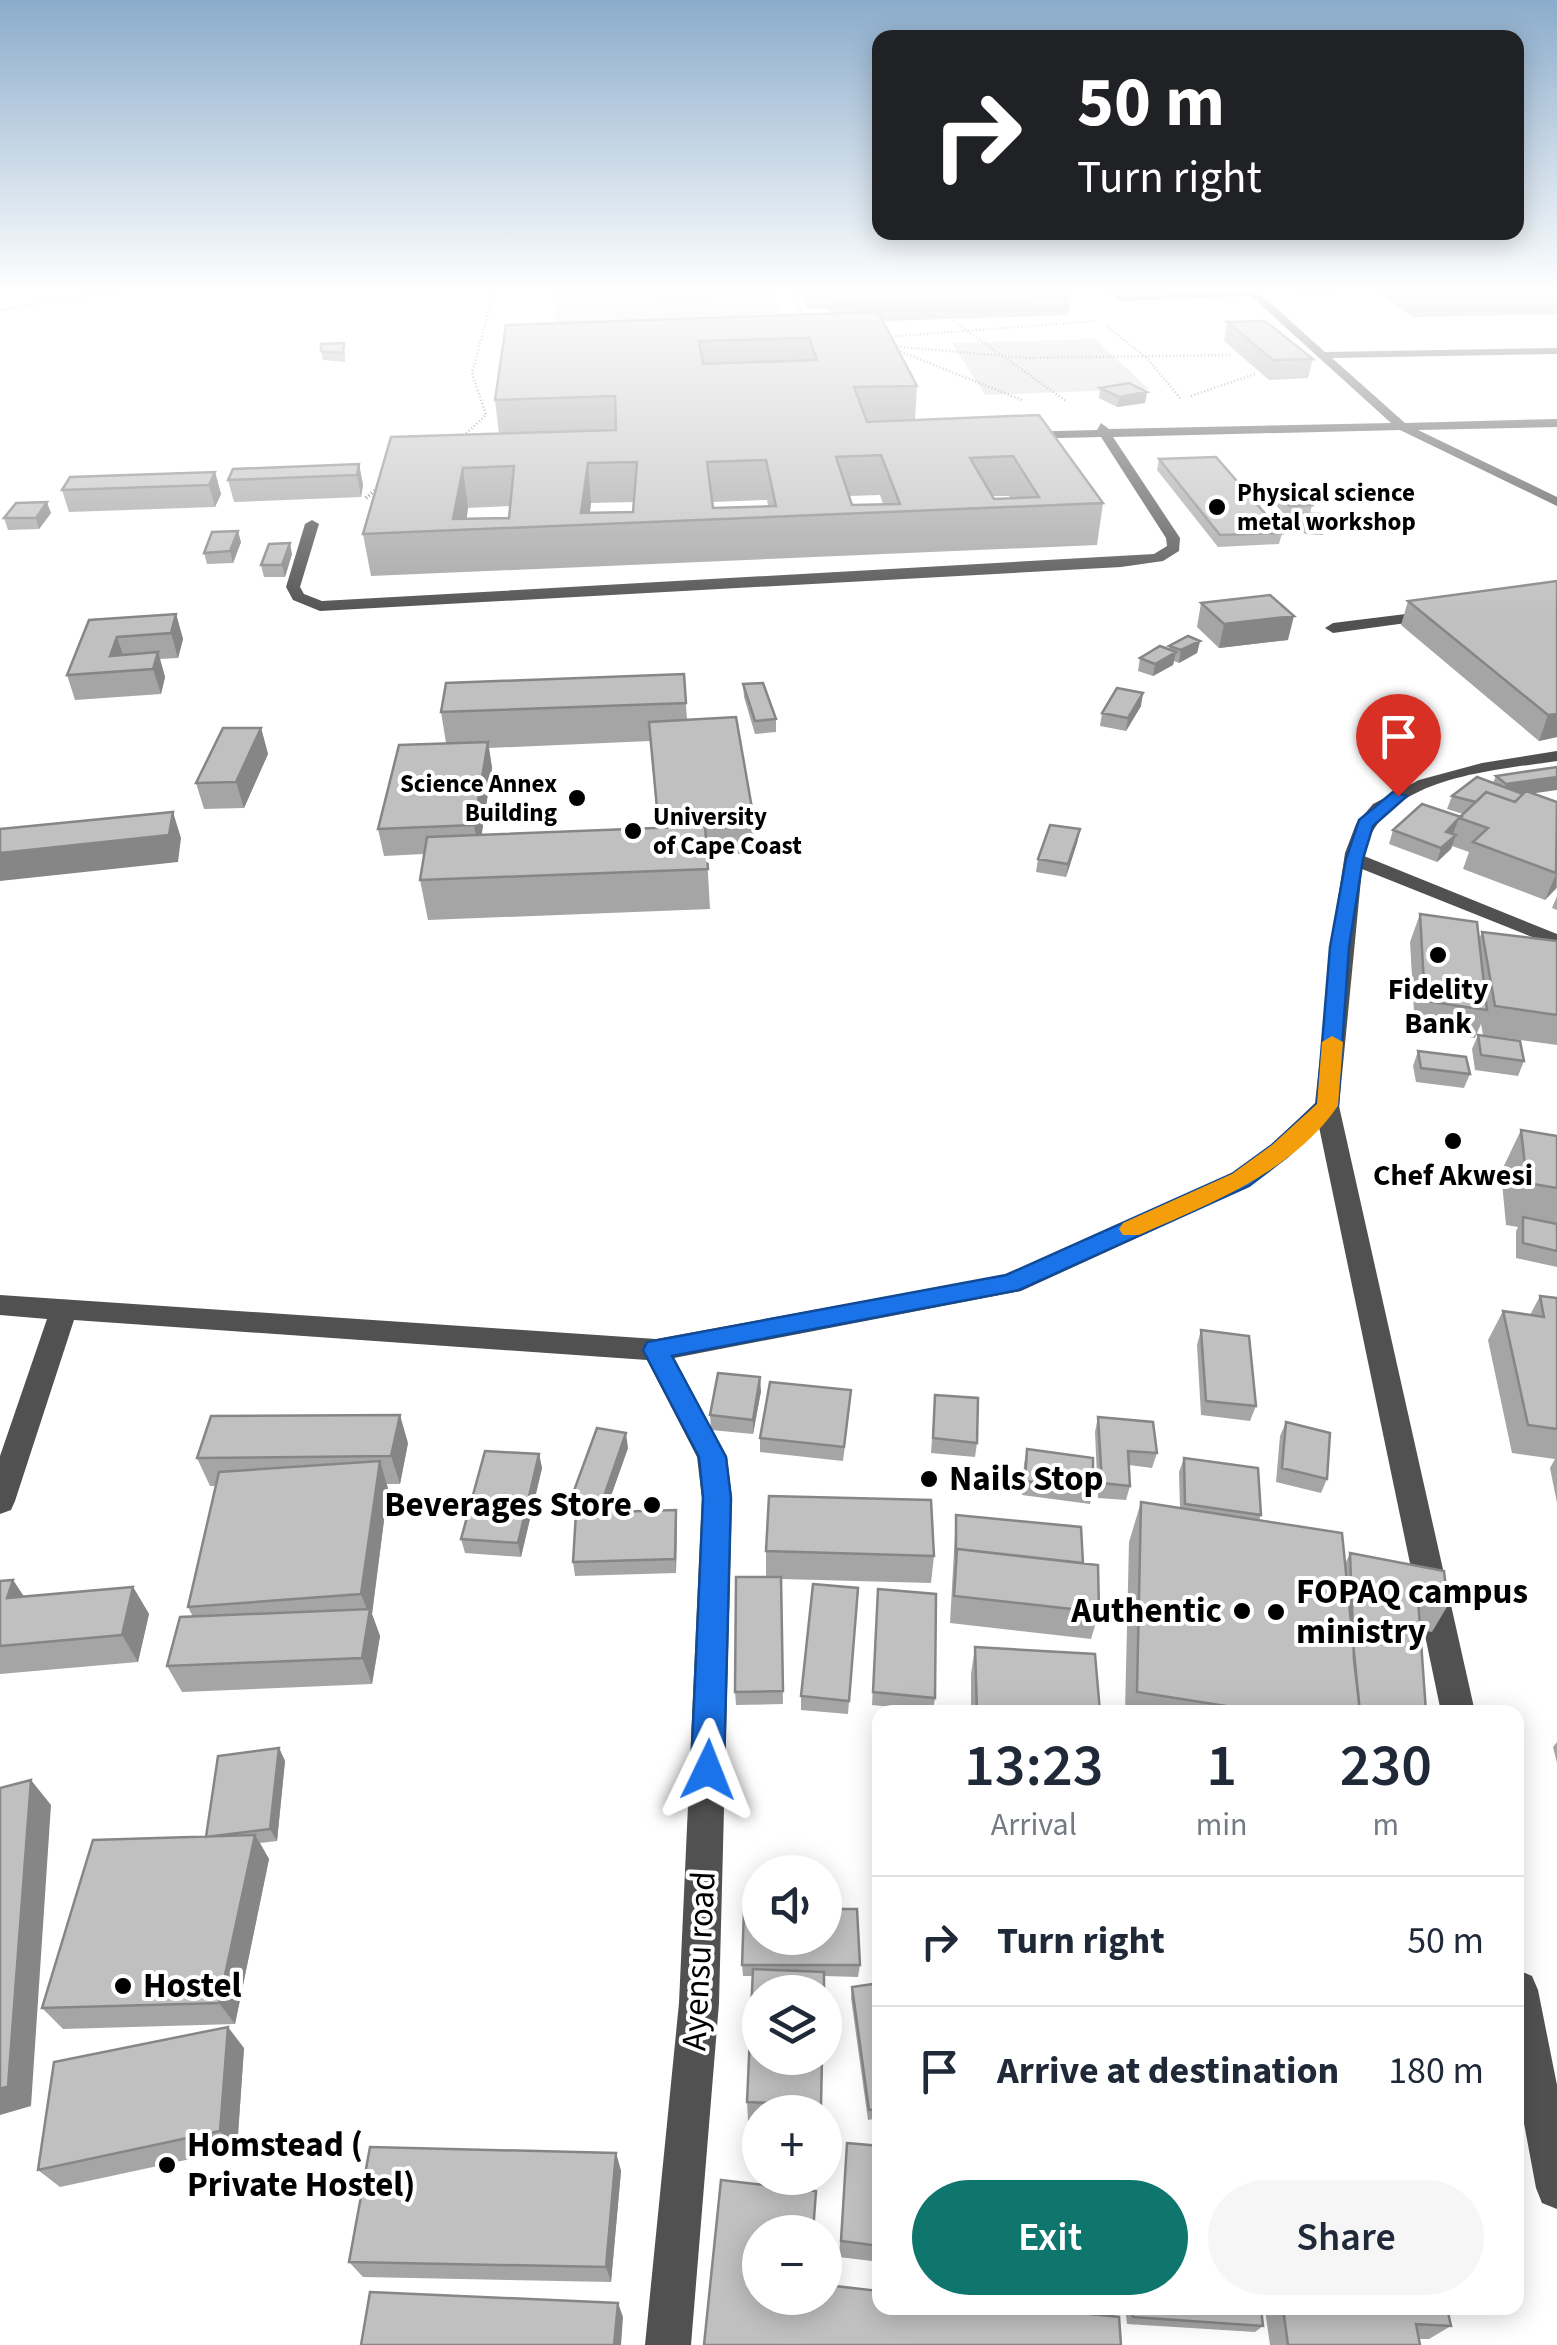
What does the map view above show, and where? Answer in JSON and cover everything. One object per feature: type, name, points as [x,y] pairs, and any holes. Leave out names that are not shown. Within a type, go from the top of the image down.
[{"type":"street","points":[[1375,400],[1403,427],[1557,502]]},
{"type":"street","points":[[1367,412],[1403,410]]},
{"type":"street","points":[[1005,436],[1194,420],[1348,413]]},
{"type":"street","points":[[1103,430],[1557,423]]},
{"type":"street","points":[[312,524],[293,586],[298,597],[320,606],[1121,564],[1158,558],[1174,548],[1172,538],[1103,430]]},
{"type":"street","points":[[1333,628],[1464,612]]},
{"type":"street","points":[[1456,1705],[1327,1106],[1340,947],[1354,859],[1365,824],[1398,796],[1473,769],[1557,756]]},
{"type":"street","points":[[1354,859],[1557,942]]},
{"type":"street","points":[[0,1305],[656,1350],[1011,1284],[1240,1180],[1280,1151],[1327,1106]]},
{"type":"street","points":[[0,1501],[63,1310]]},
{"type":"street","name":"Ayensu road","points":[[656,1350],[712,1457],[717,1498],[699,2004],[668,2345]]},
{"type":"street","points":[[1524,2015],[1552,2130],[1557,2188]]},
{"type":"path","points":[[460,439],[486,415],[481,400]]},
{"type":"path","points":[[1024,400],[1028,402]]},
{"type":"path","points":[[1065,400],[1078,410]]},
{"type":"path","points":[[1179,400],[1194,420]]},
{"type":"path","points":[[366,498],[391,475]]},
{"type":"building","points":[[615,400],[859,400],[867,422],[1039,415],[1103,503],[363,534],[391,437],[616,430]],"holes":[[[881,455],[900,504],[852,505],[836,457]],[[1013,456],[1039,497],[994,499],[970,458]],[[766,460],[776,506],[713,508],[707,462]],[[637,462],[633,512],[581,513],[588,463]],[[514,466],[509,518],[453,519],[463,468]]]},
{"type":"building","name":"Physical science metal workshop","points":[[1216,457],[1282,533],[1220,535],[1159,459]]},
{"type":"building","points":[[359,464],[357,475],[228,480],[233,469]]},
{"type":"building","points":[[215,472],[209,485],[62,490],[70,477]]},
{"type":"building","points":[[1298,490],[1312,505],[1289,506],[1276,491]]},
{"type":"building","points":[[47,502],[36,518],[4,518],[16,503]]},
{"type":"building","points":[[1302,514],[1320,514],[1326,523],[1307,523]]},
{"type":"building","points":[[238,531],[230,551],[204,553],[212,532]]},
{"type":"building","points":[[290,543],[282,565],[261,565],[269,544]]},
{"type":"building","points":[[1557,581],[1557,714],[1548,715],[1408,601]]},
{"type":"building","points":[[1270,595],[1294,616],[1224,624],[1201,603]]},
{"type":"building","points":[[176,614],[171,633],[117,637],[110,656],[158,652],[153,669],[67,675],[89,620]]},
{"type":"building","points":[[1188,636],[1200,641],[1181,650],[1169,646]]},
{"type":"building","points":[[1160,646],[1176,652],[1155,664],[1140,658]]},
{"type":"building","points":[[684,674],[686,703],[441,712],[446,683]]},
{"type":"building","points":[[763,683],[776,719],[755,721],[743,684]]},
{"type":"building","points":[[1117,688],[1143,693],[1128,718],[1102,713]]},
{"type":"building","points":[[736,717],[753,814],[658,819],[649,722]]},
{"type":"building","points":[[223,728],[261,728],[236,782],[196,783]]},
{"type":"building","points":[[488,742],[474,825],[378,829],[399,745]]},
{"type":"building","points":[[1557,767],[1557,777],[1506,784],[1496,776]]},
{"type":"building","points":[[1477,777],[1523,794],[1515,802],[1486,792],[1476,802],[1452,796]]},
{"type":"building","points":[[1526,791],[1557,802],[1556,873],[1473,842],[1488,828],[1459,818],[1486,792],[1515,802]]},
{"type":"building","points":[[1422,804],[1461,817],[1446,832],[1456,835],[1441,848],[1393,830]]},
{"type":"building","points":[[173,812],[169,835],[0,853],[0,829]]},
{"type":"building","points":[[1050,825],[1080,829],[1068,864],[1038,859]]},
{"type":"building","points":[[705,826],[708,869],[420,880],[427,837]]},
{"type":"building","points":[[1420,914],[1477,922],[1487,1010],[1425,1001]]},
{"type":"building","points":[[1482,932],[1557,941],[1557,1015],[1495,1006]]},
{"type":"building","points":[[1478,1035],[1520,1041],[1524,1061],[1481,1055]]},
{"type":"building","points":[[1418,1051],[1466,1057],[1470,1074],[1421,1068]]},
{"type":"building","points":[[1521,1130],[1557,1136],[1557,1188],[1527,1183]]},
{"type":"building","points":[[1523,1217],[1557,1224],[1557,1251],[1523,1243]]},
{"type":"building","points":[[1540,1296],[1557,1298],[1557,1429],[1528,1425],[1503,1311],[1544,1317]]},
{"type":"building","points":[[1201,1330],[1249,1336],[1256,1406],[1206,1401]]},
{"type":"building","points":[[718,1373],[760,1377],[753,1420],[710,1415]]},
{"type":"building","points":[[770,1382],[851,1390],[844,1447],[760,1438]]},
{"type":"building","points":[[935,1395],[978,1398],[977,1443],[933,1438]]},
{"type":"building","points":[[400,1415],[391,1456],[197,1458],[211,1416]]},
{"type":"building","points":[[1098,1417],[1153,1422],[1157,1453],[1128,1451],[1130,1486],[1102,1483]]},
{"type":"building","points":[[1286,1422],[1330,1433],[1327,1479],[1282,1468]]},
{"type":"building","points":[[597,1428],[626,1433],[602,1502],[572,1496]]},
{"type":"building","points":[[1027,1449],[1093,1458],[1093,1490],[1025,1481]]},
{"type":"building","points":[[485,1451],[539,1454],[518,1543],[461,1539]]},
{"type":"building","points":[[1184,1458],[1258,1468],[1261,1515],[1185,1504]]},
{"type":"building","points":[[380,1461],[361,1594],[188,1607],[219,1472]]},
{"type":"building","points":[[769,1496],[931,1500],[934,1556],[766,1551]]},
{"type":"building","points":[[1141,1502],[1342,1533],[1359,1705],[1220,1705],[1137,1692]]},
{"type":"building","points":[[676,1510],[675,1559],[573,1562],[576,1513]]},
{"type":"building","points":[[956,1515],[1081,1527],[1083,1563],[957,1549],[956,1558]]},
{"type":"building","points":[[957,1549],[1098,1565],[1099,1612],[954,1596]]},
{"type":"building","points":[[1350,1553],[1444,1571],[1448,1605],[1418,1599],[1426,1705],[1359,1705]]},
{"type":"building","points":[[736,1577],[781,1577],[783,1691],[735,1692]]},
{"type":"building","points":[[13,1580],[7,1598],[133,1587],[122,1635],[0,1646],[0,1581]]},
{"type":"building","points":[[813,1584],[858,1588],[849,1701],[801,1696]]},
{"type":"building","points":[[878,1589],[936,1594],[935,1698],[873,1692]]},
{"type":"building","points":[[370,1609],[362,1658],[167,1666],[180,1617]]},
{"type":"building","points":[[975,1647],[1095,1654],[1099,1705],[977,1705]]},
{"type":"building","points":[[279,1748],[270,1829],[206,1837],[218,1756]]},
{"type":"building","points":[[31,1780],[8,2086],[0,2089],[0,1788]]},
{"type":"building","points":[[255,1835],[219,2003],[42,2008],[93,1840]]},
{"type":"building","points":[[842,1909],[857,1909],[860,1965],[742,1965],[742,1955],[842,1955]]},
{"type":"building","points":[[753,1969],[824,1972],[824,1975],[753,1975]]},
{"type":"building","points":[[872,1984],[872,2110],[869,2110],[852,1987]]},
{"type":"building","points":[[228,2027],[220,2131],[38,2170],[54,2062]]},
{"type":"building","points":[[748,2075],[822,2075],[821,2095],[747,2095]]},
{"type":"building","points":[[847,2143],[872,2145],[872,2245],[842,2241]]},
{"type":"building","points":[[370,2147],[616,2153],[606,2267],[349,2262]]},
{"type":"building","points":[[721,2180],[742,2182],[742,2195],[816,2195],[814,2215],[742,2215],[742,2315],[842,2315],[842,2287],[872,2290],[872,2315],[1119,2317],[1121,2345],[704,2345]]},
{"type":"building","points":[[370,2292],[618,2303],[614,2345],[361,2345]]},
{"type":"building","points":[[1262,2315],[1263,2326],[1133,2317]]},
{"type":"building","points":[[1284,2315],[1449,2315],[1451,2326],[1416,2324],[1420,2345],[1288,2345]]},
{"type":"slow traffic","points":[[1131,1229],[1240,1180],[1280,1151],[1327,1106],[1332,1042]]},
{"type":"place","name":"Physical science metal workshop","points":[[1217,507]]},
{"type":"place","name":"Science Annex Building","points":[[577,798]]},
{"type":"place","name":"University of Cape Coast","points":[[633,831]]},
{"type":"place","name":"Fidelity Bank","points":[[1438,955]]},
{"type":"place","name":"Chef Akwesi","points":[[1453,1141]]},
{"type":"place","name":"Nails Stop","points":[[929,1479]]},
{"type":"place","name":"Beverages Store","points":[[652,1505]]},
{"type":"place","name":"Authentic","points":[[1242,1611]]},
{"type":"place","name":"FOPAQ campus ministry","points":[[1276,1612]]},
{"type":"place","name":"Hostel","points":[[123,1986]]},
{"type":"place","name":"Homstead ( Private Hostel)","points":[[167,2165]]},
{"type":"route","points":[[708,1770],[717,1498],[712,1457],[656,1350],[1011,1284],[1240,1180],[1280,1151],[1327,1106],[1340,947],[1354,859],[1365,824],[1398,796]]}]
